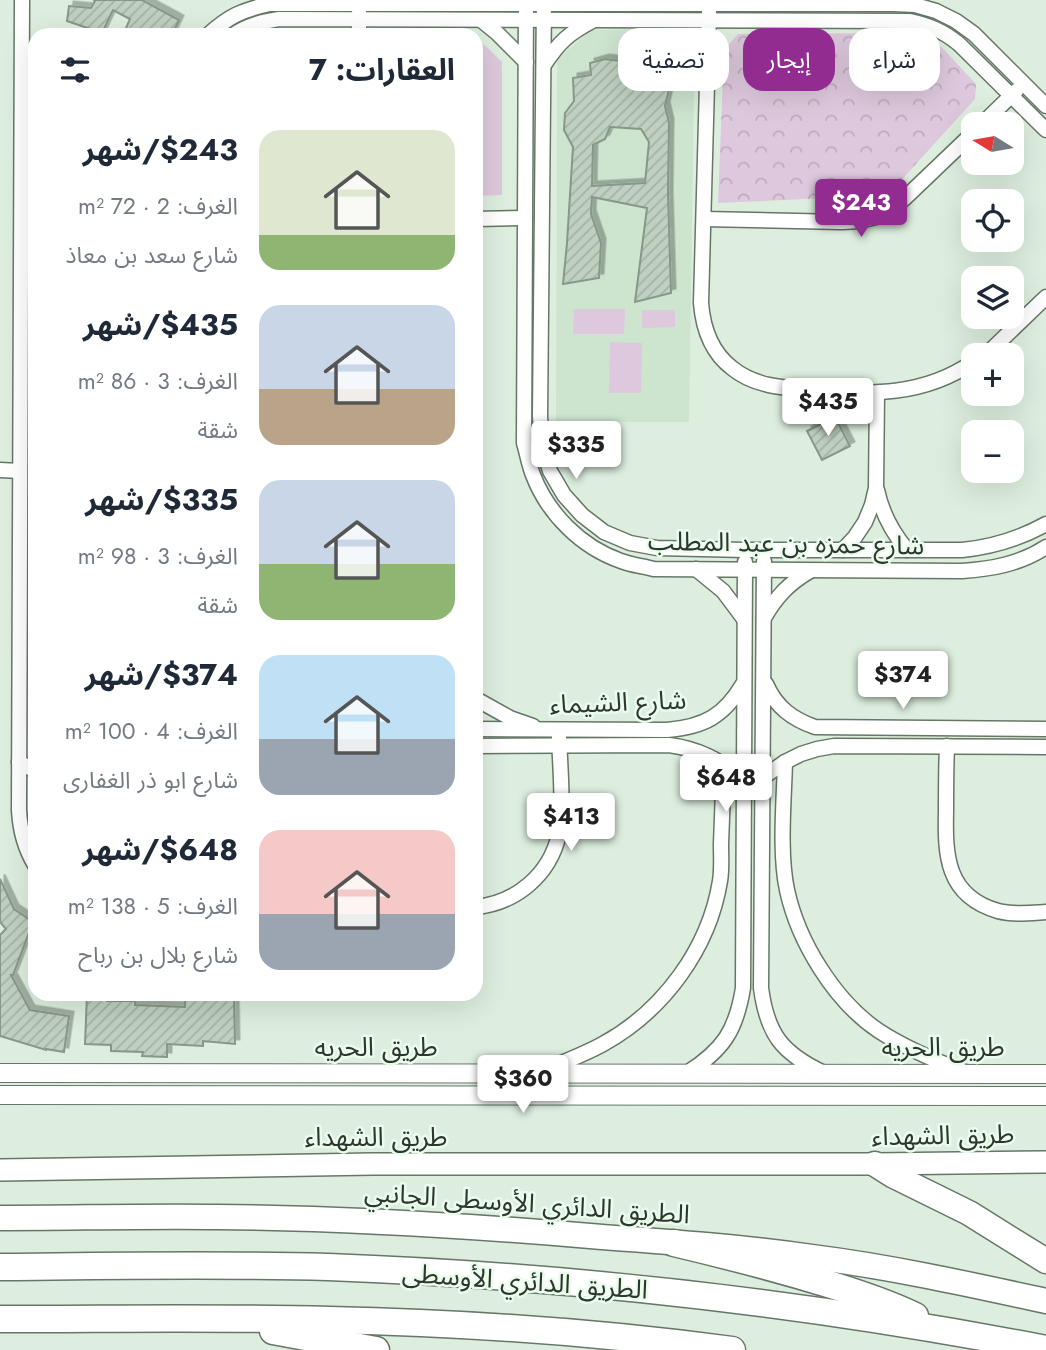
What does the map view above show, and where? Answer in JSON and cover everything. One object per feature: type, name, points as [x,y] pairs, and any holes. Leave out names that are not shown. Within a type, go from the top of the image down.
[{"type":"highway","points":[[875,1164],[969,1213],[1046,1261]]},
{"type":"highway","name":"الطريق الدائري الأوسطى الجانبي","points":[[0,1218],[216,1217],[320,1220],[503,1229],[674,1242],[857,1263],[1046,1301]]},
{"type":"highway","points":[[674,1242],[867,1296],[941,1330]]},
{"type":"highway","name":"الطريق الدائري الأوسطى","points":[[0,1267],[273,1266],[463,1274],[719,1298],[941,1330],[1046,1349]]},
{"type":"highway","name":"الطريق الدائري الأوسطى","points":[[0,1319],[314,1320],[466,1325],[732,1350]]},
{"type":"highway","points":[[217,1319],[376,1350]]},
{"type":"main road","name":"طريق الشهداء","points":[[0,1170],[373,1164],[1046,1162]]},
{"type":"street","points":[[22,0],[28,384],[20,471],[19,762],[20,831],[28,852]]},
{"type":"street","points":[[22,19],[31,0]]},
{"type":"street","points":[[359,2],[359,28]]},
{"type":"street","name":"شارع حمزه بن عبد المطلب","points":[[526,2],[524,443],[532,474],[547,503],[567,528],[593,548],[622,562],[653,569],[988,569],[1014,563],[1046,547]]},
{"type":"street","name":"شارع حمزه بن عبد المطلب","points":[[544,2],[540,416],[542,444],[550,471],[564,495],[582,516],[604,532],[629,543],[656,548],[745,550],[962,550],[1007,542],[1046,524]]},
{"type":"street","points":[[709,2],[701,303],[703,321],[713,347],[731,368],[746,378],[774,386],[839,392],[877,393],[911,388],[940,380],[961,369]]},
{"type":"street","points":[[216,28],[223,21],[246,10],[270,4],[709,2],[915,5],[936,11],[974,34],[1046,106]]},
{"type":"street","points":[[244,28],[270,20],[359,28],[544,19],[910,20],[944,32],[959,44],[1046,130]]},
{"type":"street","points":[[481,20],[526,62]]},
{"type":"street","points":[[544,65],[557,46],[574,31],[595,20]]},
{"type":"street","points":[[995,112],[1024,84]]},
{"type":"street","points":[[704,219],[842,222],[876,217],[905,198],[961,144]]},
{"type":"street","points":[[483,219],[524,218]]},
{"type":"street","points":[[998,343],[1046,297]]},
{"type":"street","points":[[843,550],[865,522],[876,488],[877,393]]},
{"type":"street","points":[[0,470],[20,471]]},
{"type":"street","points":[[876,488],[887,522],[907,550]]},
{"type":"street","points":[[687,1073],[705,1062],[720,1047],[732,1029],[740,1009],[743,988],[745,550]]},
{"type":"street","points":[[764,550],[761,988],[764,1010],[773,1031],[786,1049],[804,1064],[825,1074]]},
{"type":"street","points":[[20,558],[28,558]]},
{"type":"street","points":[[696,569],[723,591],[744,619]]},
{"type":"street","points":[[764,620],[783,590],[812,569]]},
{"type":"street","points":[[763,678],[782,710],[798,721],[816,727],[1046,729]]},
{"type":"street","name":"شارع الشيماء","points":[[483,730],[686,729],[721,713],[744,683]]},
{"type":"street","points":[[483,703],[540,730]]},
{"type":"street","points":[[483,906],[509,899],[527,887],[542,872],[553,854],[561,812],[558,730]]},
{"type":"street","name":"شارع الشيماء","points":[[483,746],[668,745],[698,751],[724,764],[743,779]]},
{"type":"street","points":[[743,779],[762,778],[785,762],[817,749],[834,746],[1046,747]]},
{"type":"street","points":[[947,746],[945,844],[948,863],[955,880],[967,895],[982,905],[1000,911],[1046,912]]},
{"type":"street","points":[[19,762],[28,767]]},
{"type":"street","points":[[785,762],[783,853],[786,889],[811,953],[830,982],[852,1007],[878,1030],[938,1062],[970,1074]]},
{"type":"street","points":[[536,1096],[536,1073],[603,1045],[632,1026],[658,1003],[681,976],[698,946],[712,914],[720,880],[724,764]]},
{"type":"street","name":"طريق الحريه","points":[[0,1073],[1046,1074]]},
{"type":"street","points":[[318,1073],[318,1095]]},
{"type":"street","name":"طريق الحريه","points":[[0,1095],[1046,1096]]},
{"type":"shaded area","points":[[618,29],[618,91],[694,91],[689,422],[556,422],[557,59],[591,30]]},
{"type":"green space","points":[[835,33],[849,33],[849,91],[940,91],[940,45],[976,84],[975,99],[896,186],[872,196],[718,203],[722,91],[729,91],[729,44],[738,34],[743,34],[743,91],[835,91]]},
{"type":"green space","points":[[483,44],[502,62],[502,195],[483,196]]},
{"type":"green space","points":[[574,309],[625,309],[624,334],[573,334]]},
{"type":"green space","points":[[642,310],[675,310],[675,327],[642,328]]},
{"type":"green space","points":[[610,342],[642,343],[641,393],[609,393]]},
{"type":"building","points":[[142,0],[179,20],[175,28],[126,28],[130,19],[113,10],[104,28],[87,28],[67,21],[69,6],[91,8],[95,1]]},
{"type":"building","points":[[605,59],[618,61],[618,91],[669,91],[665,106],[669,123],[671,293],[635,302],[647,208],[592,197],[591,214],[601,243],[599,278],[563,284],[573,147],[564,130],[565,113],[574,101],[573,78],[591,75],[590,63]],"holes":[[[610,127],[641,129],[649,142],[645,183],[592,186],[593,145],[605,139]]]},
{"type":"building","points":[[835,417],[850,446],[822,460],[807,431]]},
{"type":"building","points":[[0,879],[14,909],[28,919],[28,935],[11,975],[30,1010],[69,1016],[64,1052],[46,1050],[0,1036],[0,935],[6,929],[0,922]]},
{"type":"building","points":[[87,1001],[135,1001],[135,1005],[185,1007],[185,1001],[234,1001],[235,1044],[203,1041],[203,1046],[167,1044],[167,1057],[142,1056],[143,1052],[111,1051],[111,1045],[85,1044]]}]
